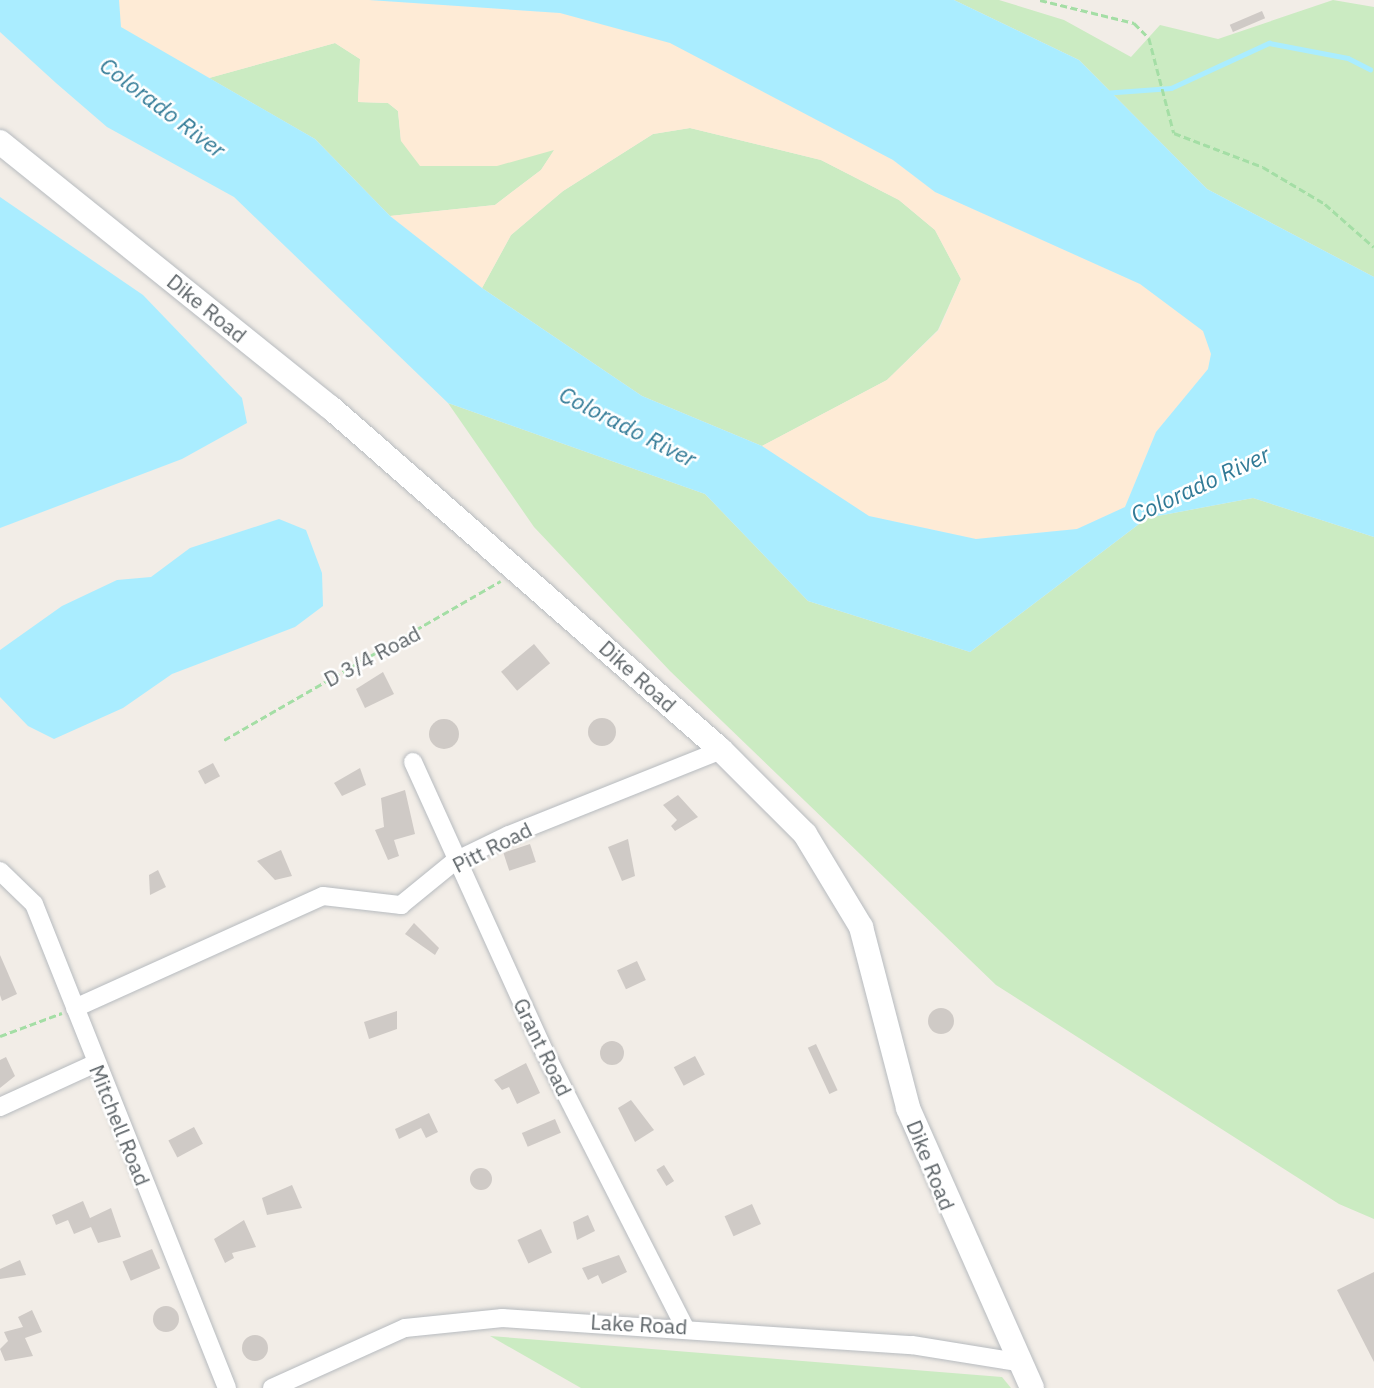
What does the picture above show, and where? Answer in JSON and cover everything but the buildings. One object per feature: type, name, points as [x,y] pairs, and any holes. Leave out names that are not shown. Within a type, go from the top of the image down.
[{"type":"street","name":"Dike Road","points":[[0,142],[330,407],[519,570],[721,750],[804,834],[850,903],[908,1108],[1017,1362],[1032,1388]]},
{"type":"street","name":"Pitt Road","points":[[75,1008],[323,896],[401,905],[455,861],[721,750]]},
{"type":"street","name":"Grant Road","points":[[413,762],[455,861],[684,1326]]},
{"type":"street","name":"Mitchell Road","points":[[0,871],[34,904],[227,1388]]},
{"type":"street","points":[[0,1107],[96,1063]]},
{"type":"street","name":"Lake Road","points":[[272,1388],[430,1322],[502,1318],[684,1326],[912,1345],[1017,1362]]},
{"type":"path","points":[[1040,0],[1134,23],[1149,38],[1163,104],[1174,133],[1263,167],[1325,204],[1374,247]]},
{"type":"path","name":"D 3/4 Road","points":[[224,740],[519,570]]},
{"type":"path","points":[[0,1036],[75,1008]]},
{"type":"green space","points":[[954,0],[999,0],[1064,20],[1131,57],[1160,25],[1218,39],[1333,0],[1374,7],[1374,277],[1207,189],[1079,60]]},
{"type":"green space","points":[[335,43],[360,59],[358,102],[388,103],[398,111],[401,141],[529,156],[555,149],[541,170],[495,205],[390,216],[315,139],[209,78]]},
{"type":"green space","points":[[690,128],[821,160],[899,200],[935,230],[961,279],[938,330],[887,380],[762,446],[642,396],[482,288],[511,235],[563,191],[653,134]]},
{"type":"green space","points":[[448,403],[705,494],[808,601],[970,652],[1147,518],[1253,498],[1374,537],[1374,1219],[1339,1204],[996,985],[670,671],[534,527]]},
{"type":"green space","points":[[490,1336],[1002,1377],[1011,1388],[581,1388]]},
{"type":"sand","points":[[119,0],[369,0],[560,13],[670,42],[893,160],[935,192],[1140,284],[1204,331],[1211,354],[1208,369],[1156,432],[1125,507],[1077,529],[976,539],[869,516],[762,446],[887,380],[939,330],[961,279],[935,230],[899,200],[821,160],[690,128],[653,134],[563,191],[511,235],[482,288],[390,216],[495,205],[541,170],[554,150],[497,166],[420,166],[401,141],[398,111],[388,103],[358,102],[360,59],[335,43],[209,78],[120,27]]},
{"type":"water","name":"Colorado River","points":[[0,0],[119,0],[121,27],[315,139],[390,216],[482,288],[642,396],[762,446],[869,516],[976,539],[1077,529],[1125,507],[1156,432],[1208,369],[1211,354],[1203,331],[1140,284],[935,192],[893,160],[670,43],[560,13],[369,0],[954,0],[1079,60],[1207,189],[1374,277],[1374,537],[1253,498],[1147,518],[970,652],[808,601],[705,494],[448,403],[234,197],[107,127],[56,83],[0,32]]},
{"type":"water","points":[[0,197],[143,295],[242,398],[247,423],[182,459],[0,528]]},
{"type":"water","points":[[279,519],[306,530],[322,573],[323,606],[295,627],[172,674],[123,708],[54,739],[28,726],[0,697],[0,650],[62,606],[117,580],[151,577],[190,548]]},
{"type":"waterway","points":[[1103,93],[1171,88],[1269,43],[1348,58],[1370,69]]}]
